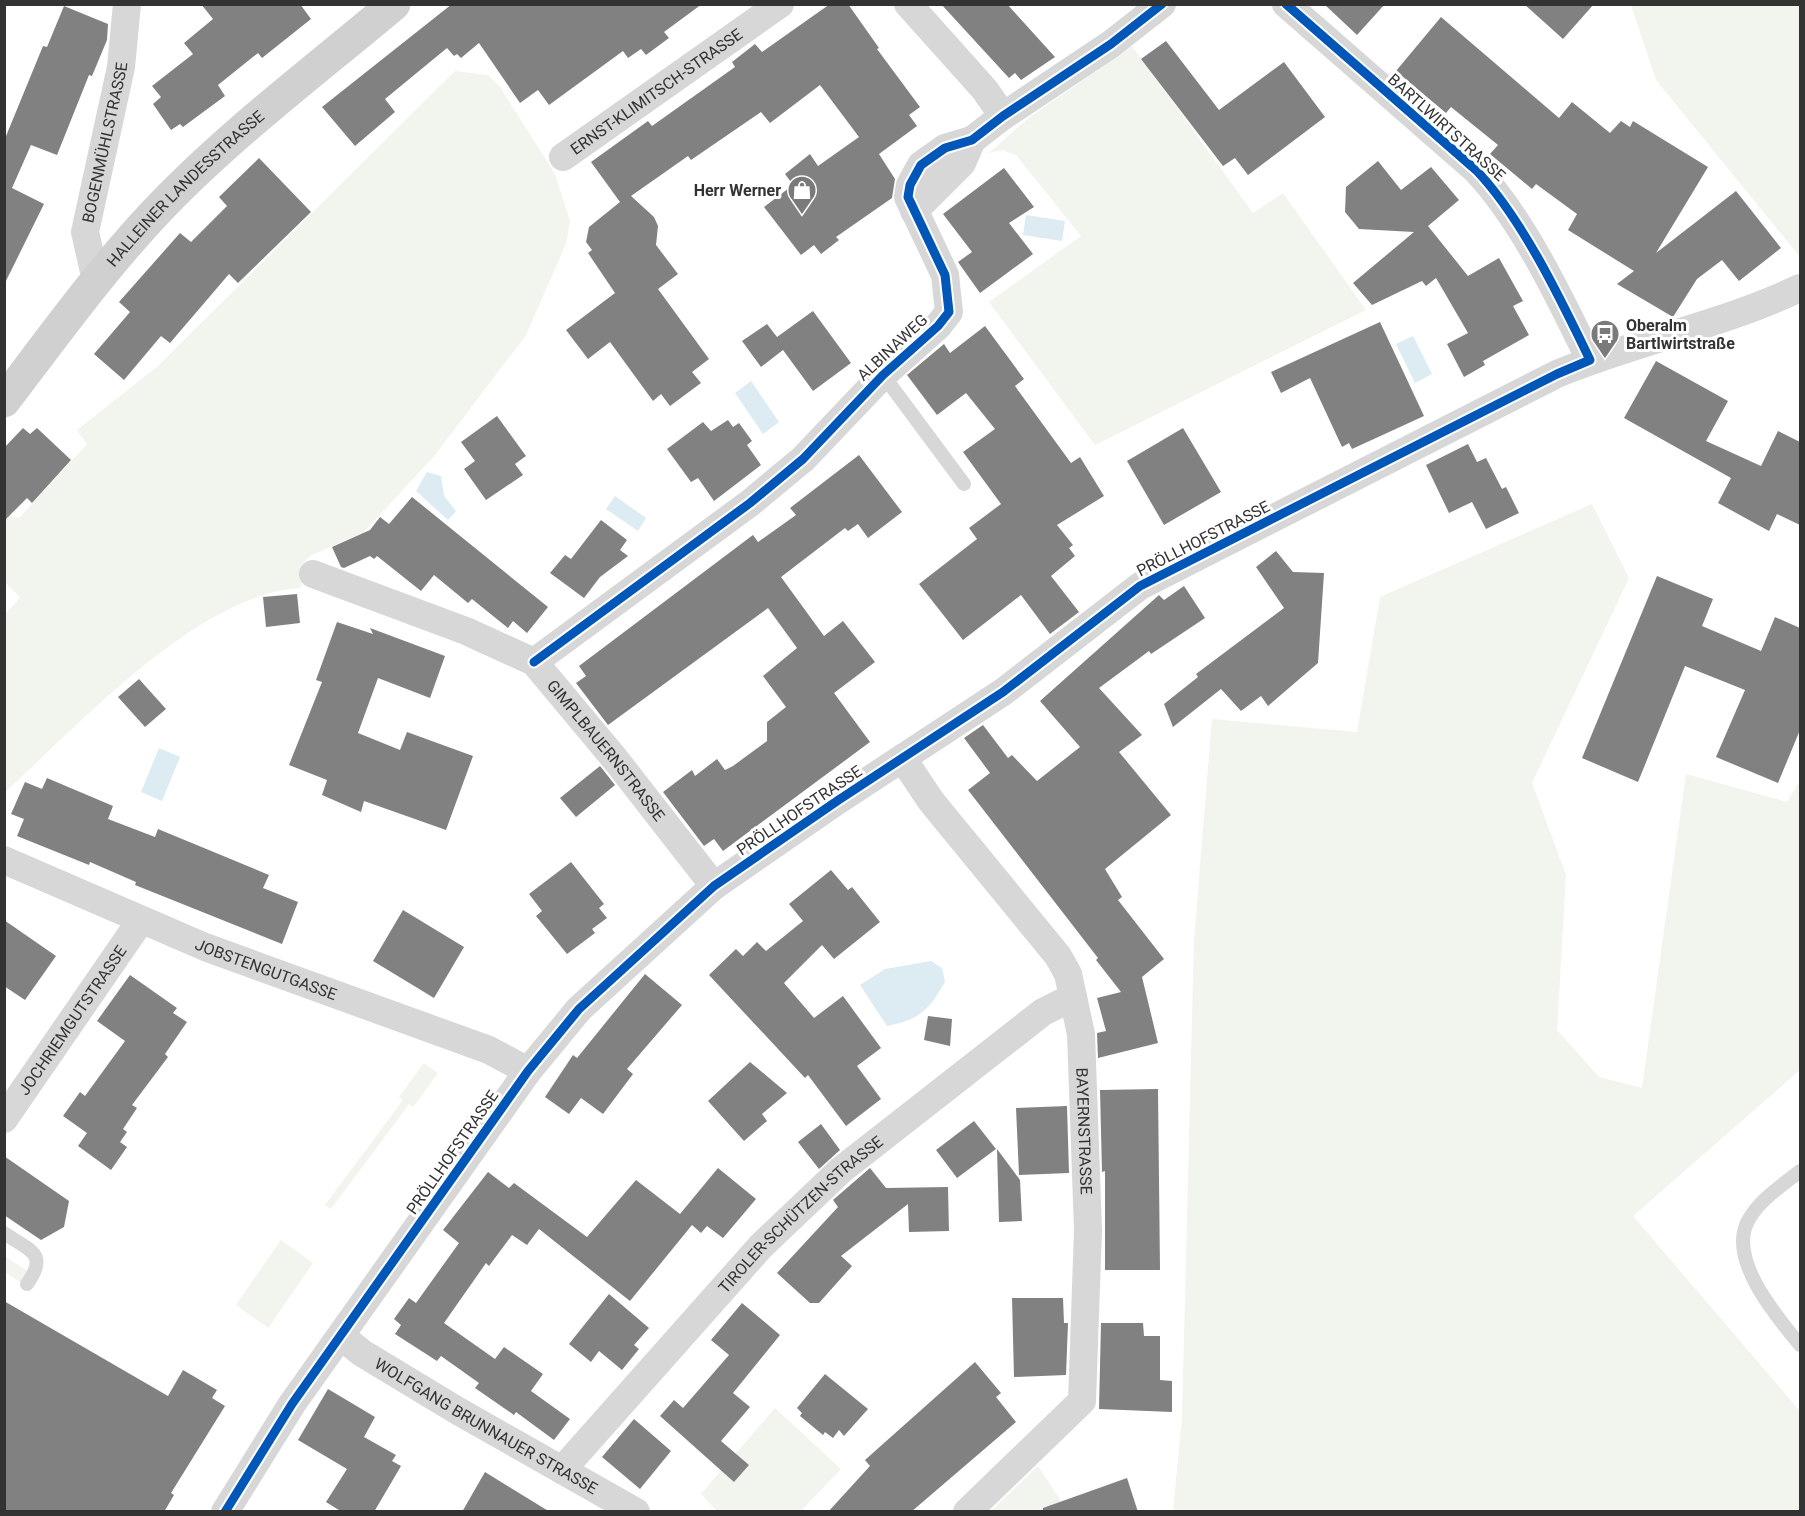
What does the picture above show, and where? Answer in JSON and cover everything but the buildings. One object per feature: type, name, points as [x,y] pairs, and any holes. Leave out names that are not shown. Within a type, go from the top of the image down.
[{"type":"main road","name":"HALLEINER LANDESSTRASSE","points":[[4,400],[96,279],[153,215],[206,162],[394,4]]},
{"type":"street","name":"BOGENMÜHLSTRASSE","points":[[96,279],[85,232],[118,78],[127,4]]},
{"type":"street","name":"ERNST-KLIMITSCH-STRASSE","points":[[563,157],[780,4]]},
{"type":"street","points":[[908,4],[985,90],[1003,116]]},
{"type":"street","name":"ALBINAWEG","points":[[534,662],[767,489],[803,459],[883,375],[938,326],[949,312],[945,275],[914,211],[962,163],[972,140],[1003,116],[1111,44],[1162,4]]},
{"type":"street","name":"BARTLWIRTSTRASSE","points":[[1286,4],[1476,170],[1500,195],[1590,360]]},
{"type":"street","name":"PRÖLLHOFSTRASSE","points":[[225,1512],[271,1436],[528,1071],[579,1009],[714,886],[1016,683],[1140,586],[1557,374],[1590,360],[1698,328],[1764,305],[1800,288]]},
{"type":"street","name":"GIMPLBAUERNSTRASSE","points":[[313,574],[466,631],[534,662],[596,735],[714,886]]},
{"type":"street","name":"BAYERNSTRASSE","points":[[903,759],[931,801],[1058,956],[1068,974],[1081,1034],[1088,1230],[1082,1401],[967,1512]]},
{"type":"street","name":"JOBSTENGUTGASSE","points":[[4,860],[205,947],[489,1050],[528,1071]]},
{"type":"street","name":"JOCHRIEMGUTSTRASSE","points":[[4,1119],[141,921]]},
{"type":"street","name":"TIROLER-SCHÜTZEN-STRASSE","points":[[562,1470],[761,1246],[841,1170],[1043,1012],[1073,997]]},
{"type":"street","name":"WOLFGANG BRUNNAUER STRASSE","points":[[340,1336],[362,1353],[458,1411],[636,1512]]},
{"type":"lane","name":"ALBINAWEG","points":[[883,375],[964,484]]},
{"type":"lane","points":[[1800,1171],[1764,1201],[1747,1222],[1742,1248],[1749,1271],[1800,1345]]},
{"type":"lane","points":[[4,1233],[33,1253],[38,1260],[38,1268],[27,1284]]},
{"type":"shaded area","points":[[1631,5],[1800,5],[1800,257],[1656,80]]},
{"type":"shaded area","points":[[1132,46],[1253,213],[1283,193],[1366,310],[1095,445],[989,302],[1081,236],[1016,155],[1002,150],[989,153],[1026,120]]},
{"type":"shaded area","points":[[455,71],[488,75],[500,87],[555,174],[570,221],[566,244],[526,335],[435,455],[364,532],[310,556],[300,567],[301,588],[262,595],[222,613],[182,637],[104,699],[5,792],[4,616],[20,597],[5,582],[5,513],[19,518],[87,444],[77,430],[158,366]]},
{"type":"shaded area","points":[[1026,215],[1065,221],[1062,241],[1023,235]]},
{"type":"shaded area","points":[[1413,336],[1432,374],[1415,383],[1396,344]]},
{"type":"shaded area","points":[[751,381],[779,422],[763,434],[735,393]]},
{"type":"shaded area","points":[[427,472],[441,476],[444,496],[456,511],[448,520],[416,491]]},
{"type":"shaded area","points":[[615,496],[646,518],[638,531],[606,509]]},
{"type":"shaded area","points":[[1592,504],[1629,578],[1532,783],[1566,875],[1557,1030],[1599,1077],[1642,1088],[1686,774],[1787,802],[1800,780],[1800,1070],[1633,1216],[1800,1411],[1800,1511],[1173,1511],[1182,1418],[1194,939],[1212,719],[1357,732],[1380,597]]},
{"type":"shaded area","points":[[159,748],[180,757],[162,801],[141,792]]},
{"type":"shaded area","points":[[931,961],[942,968],[945,982],[939,992],[928,1007],[915,1017],[887,1026],[860,985],[885,969]]},
{"type":"shaded area","points":[[424,1063],[438,1073],[413,1107],[409,1104],[331,1209],[325,1205],[403,1100],[399,1097]]},
{"type":"shaded area","points":[[281,1240],[313,1263],[268,1328],[236,1305]]},
{"type":"shaded area","points":[[4,1256],[29,1272],[21,1283],[5,1272]]},
{"type":"shaded area","points":[[775,1408],[841,1469],[801,1511],[717,1511],[701,1494]]},
{"type":"shaded area","points":[[1038,1466],[1059,1498],[1064,1511],[990,1512]]},
{"type":"cycle path","points":[[534,662],[750,503],[803,459],[883,375],[938,326],[949,312],[945,275],[908,197],[910,185],[921,165],[945,148],[972,140],[1003,116],[1111,44],[1162,4]]},
{"type":"cycle path","points":[[225,1512],[292,1404],[528,1071],[579,1009],[714,886],[837,801],[1003,692],[1140,586],[1557,374],[1590,360],[1525,235],[1493,189],[1476,170],[1286,4]]},
{"type":"place","name":"Herr Werner","points":[[802,216]]},
{"type":"place","name":"Oberalm Bartlwirtstraße","points":[[1605,360]]}]
